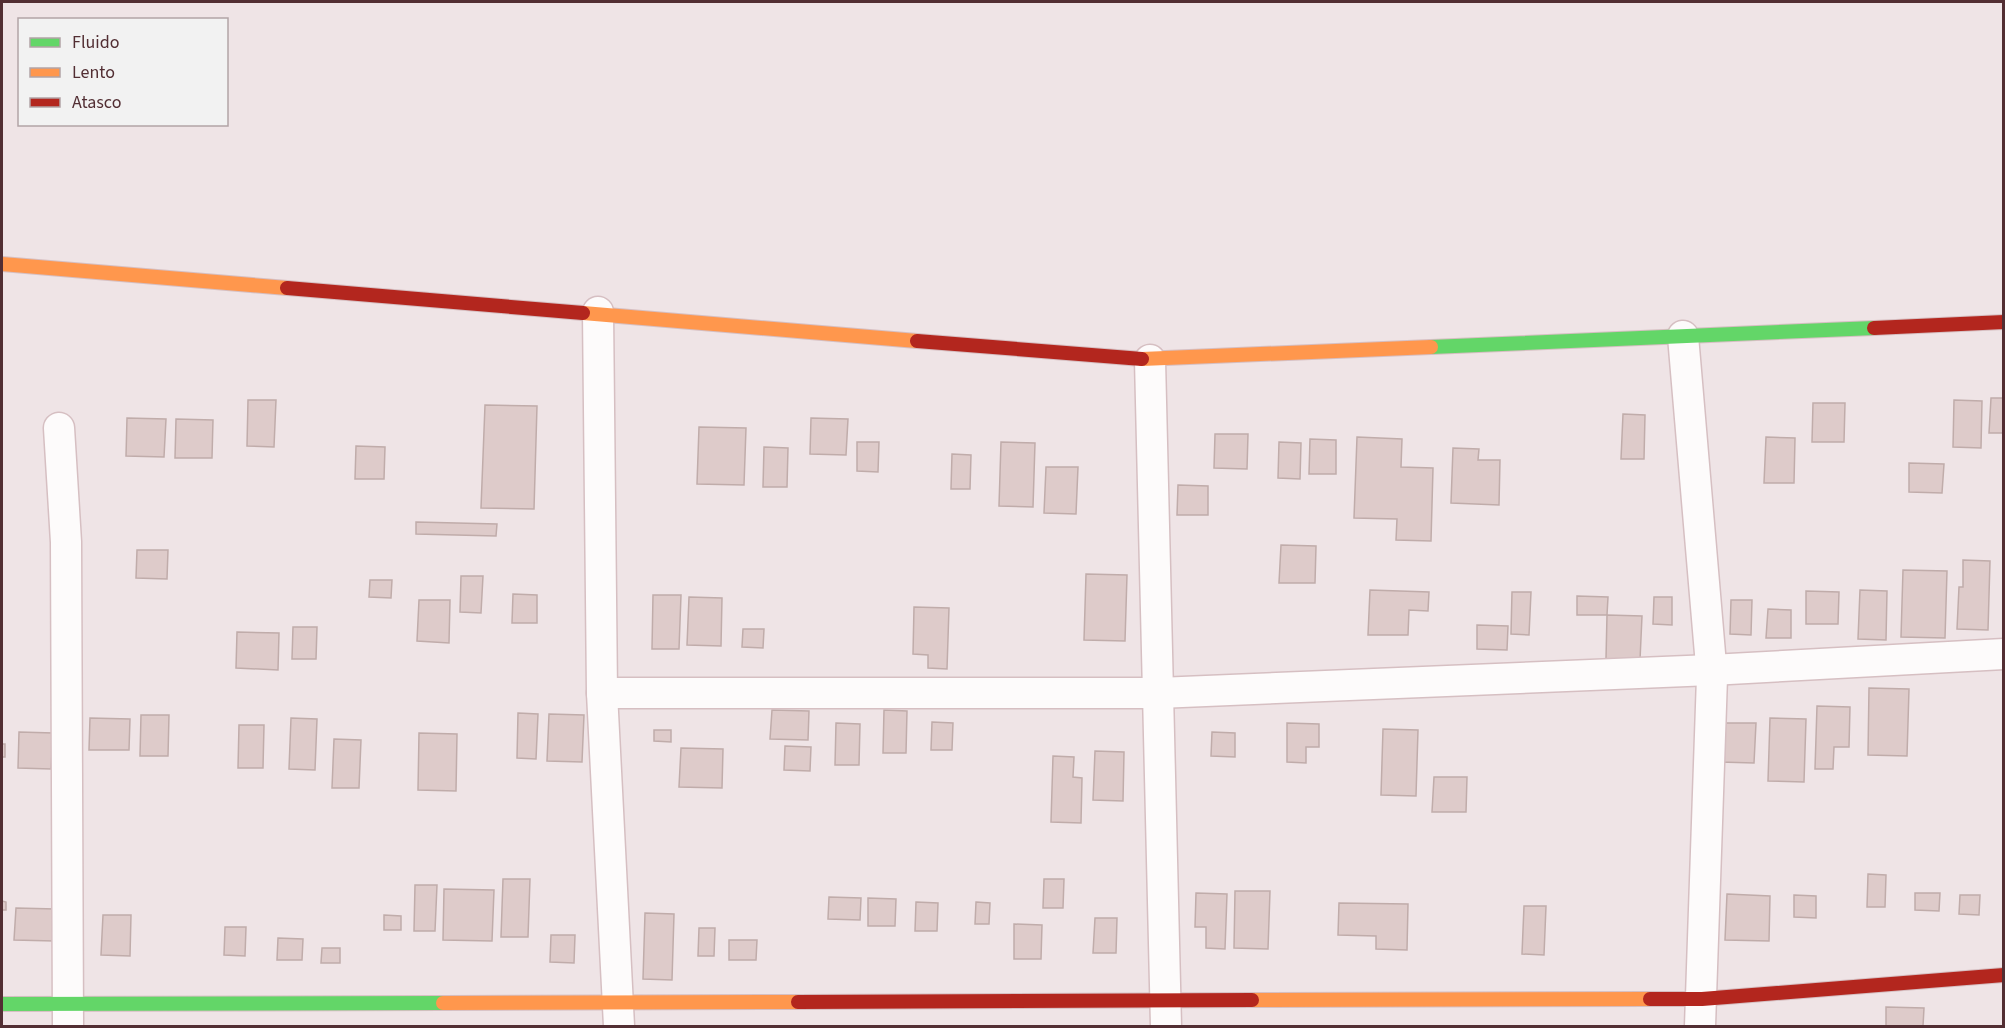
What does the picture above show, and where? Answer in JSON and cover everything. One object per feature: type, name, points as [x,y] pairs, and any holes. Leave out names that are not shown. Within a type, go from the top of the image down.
[{"type":"street","points":[[2,264],[598,312],[1150,360],[2004,322]]},
{"type":"street","points":[[598,312],[602,693],[619,1014]]},
{"type":"street","points":[[1683,336],[1711,670],[1701,1013]]},
{"type":"street","points":[[1150,360],[1166,1014]]},
{"type":"street","points":[[58,428],[66,542],[68,1015]]},
{"type":"street","points":[[602,693],[1158,693],[1711,670],[2004,654]]},
{"type":"street","points":[[2,1004],[68,1015],[1701,1013],[2004,975]]},
{"type":"building","points":[[1991,398],[2004,398],[2004,433],[1989,433]]},
{"type":"building","points":[[248,400],[276,400],[274,447],[247,446]]},
{"type":"building","points":[[1954,400],[1982,401],[1981,448],[1953,447]]},
{"type":"building","points":[[1813,403],[1845,403],[1844,442],[1812,442]]},
{"type":"building","points":[[485,405],[537,406],[534,509],[481,508]]},
{"type":"building","points":[[1623,414],[1645,415],[1644,459],[1621,459]]},
{"type":"building","points":[[127,418],[166,419],[164,457],[126,456]]},
{"type":"building","points":[[811,418],[848,419],[846,455],[810,454]]},
{"type":"building","points":[[176,419],[213,420],[212,458],[175,458]]},
{"type":"building","points":[[699,427],[746,428],[744,485],[697,484]]},
{"type":"building","points":[[1215,434],[1248,434],[1247,469],[1214,468]]},
{"type":"building","points":[[1357,437],[1402,439],[1401,467],[1433,468],[1431,541],[1396,540],[1397,519],[1354,518]]},
{"type":"building","points":[[1766,437],[1795,438],[1794,483],[1764,483]]},
{"type":"building","points":[[1310,439],[1336,440],[1336,474],[1309,474]]},
{"type":"building","points":[[857,442],[879,442],[878,472],[857,471]]},
{"type":"building","points":[[1001,442],[1035,443],[1033,507],[999,506]]},
{"type":"building","points":[[1279,442],[1301,443],[1300,479],[1278,478]]},
{"type":"building","points":[[356,446],[385,447],[384,479],[355,479]]},
{"type":"building","points":[[764,447],[788,448],[787,487],[763,487]]},
{"type":"building","points":[[1453,448],[1479,449],[1478,460],[1500,460],[1499,505],[1451,503]]},
{"type":"building","points":[[952,454],[971,455],[970,489],[951,489]]},
{"type":"building","points":[[1909,463],[1944,464],[1942,493],[1909,492]]},
{"type":"building","points":[[1046,467],[1078,467],[1076,514],[1044,513]]},
{"type":"building","points":[[1178,485],[1208,486],[1208,515],[1177,515]]},
{"type":"building","points":[[416,522],[497,524],[496,536],[416,534]]},
{"type":"building","points":[[1281,545],[1316,546],[1315,583],[1279,583]]},
{"type":"building","points":[[137,550],[168,550],[167,579],[136,578]]},
{"type":"building","points":[[1963,560],[1990,561],[1988,630],[1957,629],[1959,587],[1963,587]]},
{"type":"building","points":[[1903,570],[1947,571],[1945,638],[1901,637]]},
{"type":"building","points":[[1086,574],[1127,575],[1125,641],[1084,640]]},
{"type":"building","points":[[461,576],[483,576],[481,613],[460,612]]},
{"type":"building","points":[[370,580],[392,580],[391,598],[369,597]]},
{"type":"building","points":[[1370,590],[1429,592],[1428,611],[1409,610],[1408,635],[1368,635]]},
{"type":"building","points":[[1860,590],[1887,591],[1886,640],[1858,639]]},
{"type":"building","points":[[1806,591],[1839,592],[1838,624],[1806,624]]},
{"type":"building","points":[[1512,592],[1531,592],[1529,635],[1511,634]]},
{"type":"building","points":[[513,594],[537,595],[537,623],[512,623]]},
{"type":"building","points":[[653,595],[681,595],[679,649],[652,649]]},
{"type":"building","points":[[1577,596],[1608,597],[1607,615],[1577,615]]},
{"type":"building","points":[[689,597],[722,598],[721,646],[687,645]]},
{"type":"building","points":[[1654,597],[1672,597],[1672,625],[1653,624]]},
{"type":"building","points":[[419,600],[450,600],[449,643],[417,641]]},
{"type":"building","points":[[1731,600],[1752,600],[1751,635],[1730,634]]},
{"type":"building","points":[[914,607],[949,608],[947,669],[928,668],[928,655],[913,654]]},
{"type":"building","points":[[1768,609],[1791,610],[1791,638],[1766,638]]},
{"type":"building","points":[[1607,615],[1642,616],[1640,660],[1606,659]]},
{"type":"building","points":[[1477,625],[1508,626],[1507,650],[1477,649]]},
{"type":"building","points":[[293,627],[317,627],[316,659],[292,659]]},
{"type":"building","points":[[743,629],[764,629],[763,648],[742,647]]},
{"type":"building","points":[[237,632],[279,633],[278,670],[236,668]]},
{"type":"building","points":[[1869,688],[1909,689],[1907,756],[1868,755]]},
{"type":"building","points":[[1817,706],[1850,707],[1849,747],[1834,747],[1833,769],[1815,769]]},
{"type":"building","points":[[772,710],[809,711],[808,740],[770,739]]},
{"type":"building","points":[[884,710],[907,711],[906,753],[883,753]]},
{"type":"building","points":[[518,713],[538,714],[536,759],[517,758]]},
{"type":"building","points":[[549,714],[584,715],[582,762],[547,761]]},
{"type":"building","points":[[141,715],[169,715],[168,756],[140,756]]},
{"type":"building","points":[[90,718],[130,719],[129,750],[89,750]]},
{"type":"building","points":[[291,718],[317,719],[315,770],[289,769]]},
{"type":"building","points":[[1770,718],[1806,719],[1804,782],[1768,781]]},
{"type":"building","points":[[932,722],[953,723],[952,750],[931,750]]},
{"type":"building","points":[[836,723],[860,724],[859,765],[835,765]]},
{"type":"building","points":[[1287,723],[1319,724],[1319,747],[1306,747],[1306,763],[1287,762]]},
{"type":"building","points":[[1721,723],[1756,723],[1754,763],[1720,762]]},
{"type":"building","points":[[239,725],[264,725],[263,768],[238,768]]},
{"type":"building","points":[[1383,729],[1418,730],[1416,796],[1381,795]]},
{"type":"building","points":[[654,730],[671,730],[671,742],[654,741]]},
{"type":"building","points":[[19,732],[53,733],[51,769],[18,768]]},
{"type":"building","points":[[1212,732],[1235,733],[1235,757],[1211,756]]},
{"type":"building","points":[[419,733],[457,734],[456,791],[418,790]]},
{"type":"building","points":[[334,739],[361,740],[359,788],[332,788]]},
{"type":"building","points":[[2,744],[5,744],[5,757],[2,757]]},
{"type":"building","points":[[785,746],[811,747],[810,771],[784,770]]},
{"type":"building","points":[[681,748],[723,749],[722,788],[679,787]]},
{"type":"building","points":[[1095,751],[1124,752],[1123,801],[1093,800]]},
{"type":"building","points":[[1053,756],[1074,757],[1073,777],[1082,778],[1081,823],[1051,822]]},
{"type":"building","points":[[1434,777],[1467,777],[1466,812],[1432,812]]},
{"type":"building","points":[[1868,874],[1886,875],[1885,907],[1867,907]]},
{"type":"building","points":[[503,879],[530,879],[528,937],[501,937]]},
{"type":"building","points":[[1044,879],[1064,879],[1063,908],[1043,908]]},
{"type":"building","points":[[415,885],[437,885],[435,931],[414,931]]},
{"type":"building","points":[[444,889],[494,890],[492,941],[443,940]]},
{"type":"building","points":[[1235,891],[1270,891],[1268,949],[1234,948]]},
{"type":"building","points":[[1196,893],[1227,894],[1225,949],[1206,948],[1206,927],[1195,927]]},
{"type":"building","points":[[1915,893],[1940,893],[1939,911],[1915,910]]},
{"type":"building","points":[[1727,894],[1770,896],[1769,941],[1725,940]]},
{"type":"building","points":[[1794,895],[1816,896],[1816,918],[1794,917]]},
{"type":"building","points":[[1960,895],[1980,895],[1979,915],[1959,914]]},
{"type":"building","points":[[829,897],[861,898],[860,920],[828,919]]},
{"type":"building","points":[[868,898],[896,899],[895,926],[868,926]]},
{"type":"building","points":[[2,901],[6,902],[6,910],[2,910]]},
{"type":"building","points":[[916,902],[938,903],[937,931],[915,931]]},
{"type":"building","points":[[976,902],[990,903],[989,924],[975,924]]},
{"type":"building","points":[[1339,903],[1408,904],[1407,950],[1376,949],[1376,936],[1338,935]]},
{"type":"building","points":[[1524,906],[1546,906],[1544,955],[1522,954]]},
{"type":"building","points":[[16,908],[55,909],[54,941],[14,940]]},
{"type":"building","points":[[645,913],[674,914],[672,980],[643,979]]},
{"type":"building","points":[[103,915],[131,915],[130,956],[101,955]]},
{"type":"building","points":[[384,915],[401,916],[401,930],[384,930]]},
{"type":"building","points":[[1095,918],[1117,918],[1116,953],[1093,953]]},
{"type":"building","points":[[1014,924],[1042,925],[1041,959],[1014,959]]},
{"type":"building","points":[[225,927],[246,927],[245,956],[224,955]]},
{"type":"building","points":[[699,928],[715,928],[714,956],[698,956]]},
{"type":"building","points":[[551,935],[575,935],[574,963],[550,962]]},
{"type":"building","points":[[278,938],[303,939],[302,960],[277,960]]},
{"type":"building","points":[[729,940],[757,940],[756,960],[729,960]]},
{"type":"building","points":[[322,948],[340,948],[340,963],[321,963]]},
{"type":"building","points":[[1886,1007],[1924,1008],[1923,1026],[1886,1026]]},
{"type":"traffic: fast","points":[[1431,347],[1874,328]]},
{"type":"traffic: fast","points":[[2,1004],[443,1003]]},
{"type":"traffic: slow","points":[[2,264],[287,288]]},
{"type":"traffic: slow","points":[[583,313],[917,341]]},
{"type":"traffic: slow","points":[[1142,359],[1431,347]]},
{"type":"traffic: slow","points":[[1252,1000],[1650,999]]},
{"type":"traffic: slow","points":[[443,1003],[798,1002]]},
{"type":"traffic: jam","points":[[287,288],[583,313]]},
{"type":"traffic: jam","points":[[1874,328],[2004,322]]},
{"type":"traffic: jam","points":[[917,341],[1142,359]]},
{"type":"traffic: jam","points":[[1650,999],[1702,999],[2004,975]]},
{"type":"traffic: jam","points":[[798,1002],[1252,1000]]}]
